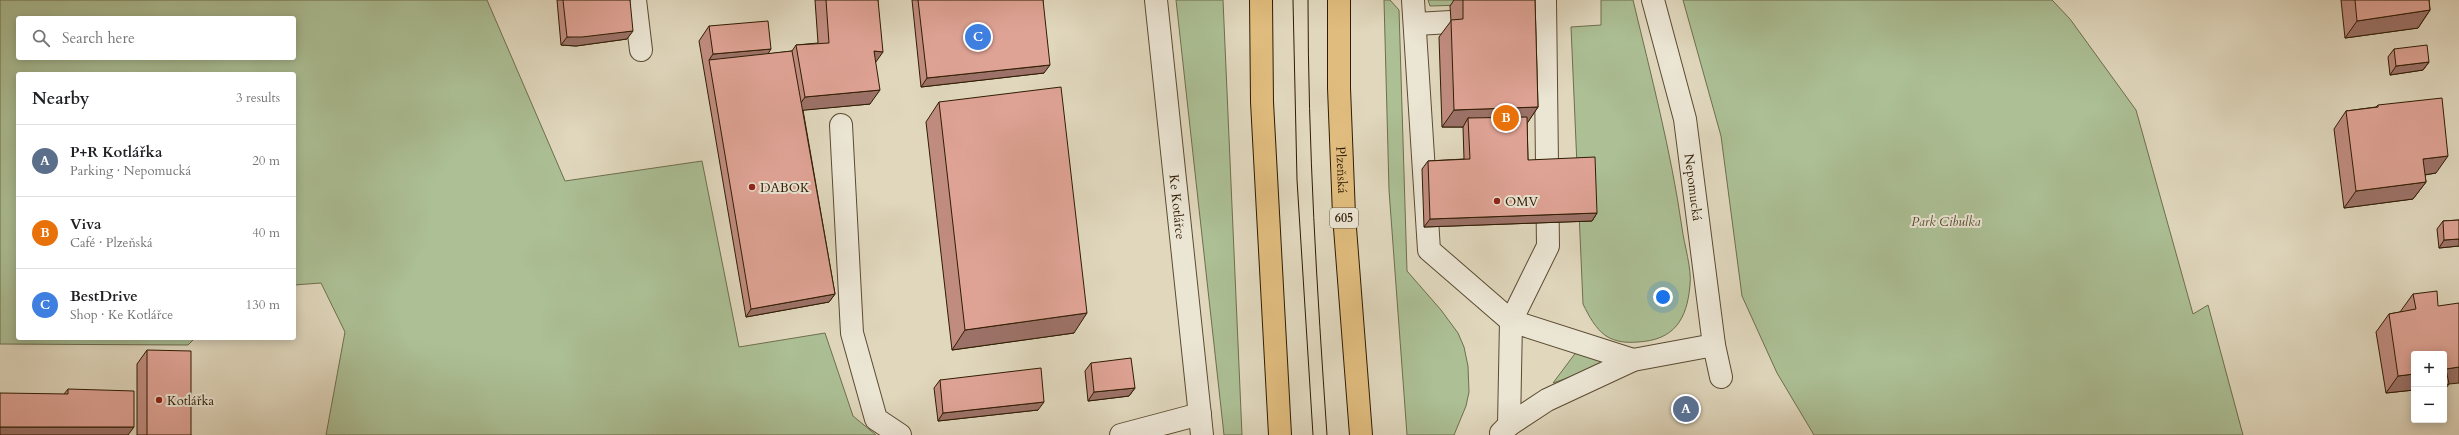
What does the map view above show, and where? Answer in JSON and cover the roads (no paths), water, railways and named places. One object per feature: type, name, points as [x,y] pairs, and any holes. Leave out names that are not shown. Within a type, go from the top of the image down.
[{"type":"main road","points":[[1261,0],[1262,102],[1280,435]]},
{"type":"main road","name":"Plzeňská","points":[[1339,0],[1339,88],[1344,215],[1361,435]]},
{"type":"street","points":[[635,0],[641,50]]},
{"type":"street","name":"Ke Kotlářce","points":[[1121,435],[1201,425],[1156,0]]},
{"type":"street","points":[[1413,0],[1416,24],[1430,250],[1511,321],[1633,360]]},
{"type":"street","name":"Nepomucká","points":[[1653,0],[1685,120],[1714,345],[1721,377]]},
{"type":"street","points":[[1504,430],[1511,321],[1548,246],[1545,9],[1522,19]]},
{"type":"street","points":[[1416,24],[1451,22]]},
{"type":"street","points":[[841,125],[852,333],[876,419],[900,435]]},
{"type":"street","points":[[1504,430],[1547,400],[1633,360],[1714,345]]},
{"type":"tram line","points":[[1293,0],[1297,180],[1313,435]]},
{"type":"tram line","points":[[1308,0],[1311,163],[1327,435]]},
{"type":"place","name":"BestDrive","points":[[978,37]]},
{"type":"place","name":"Viva","points":[[1506,118]]},
{"type":"place","name":"DABOK","points":[[752,187]]},
{"type":"place","name":"OMV","points":[[1497,201]]},
{"type":"place","name":"Kotlářka","points":[[159,400]]},
{"type":"place","name":"P+R Kotlářka","points":[[1686,409]]},
{"type":"park label","name":"Park Cibulka","points":[[1946,221]]}]
